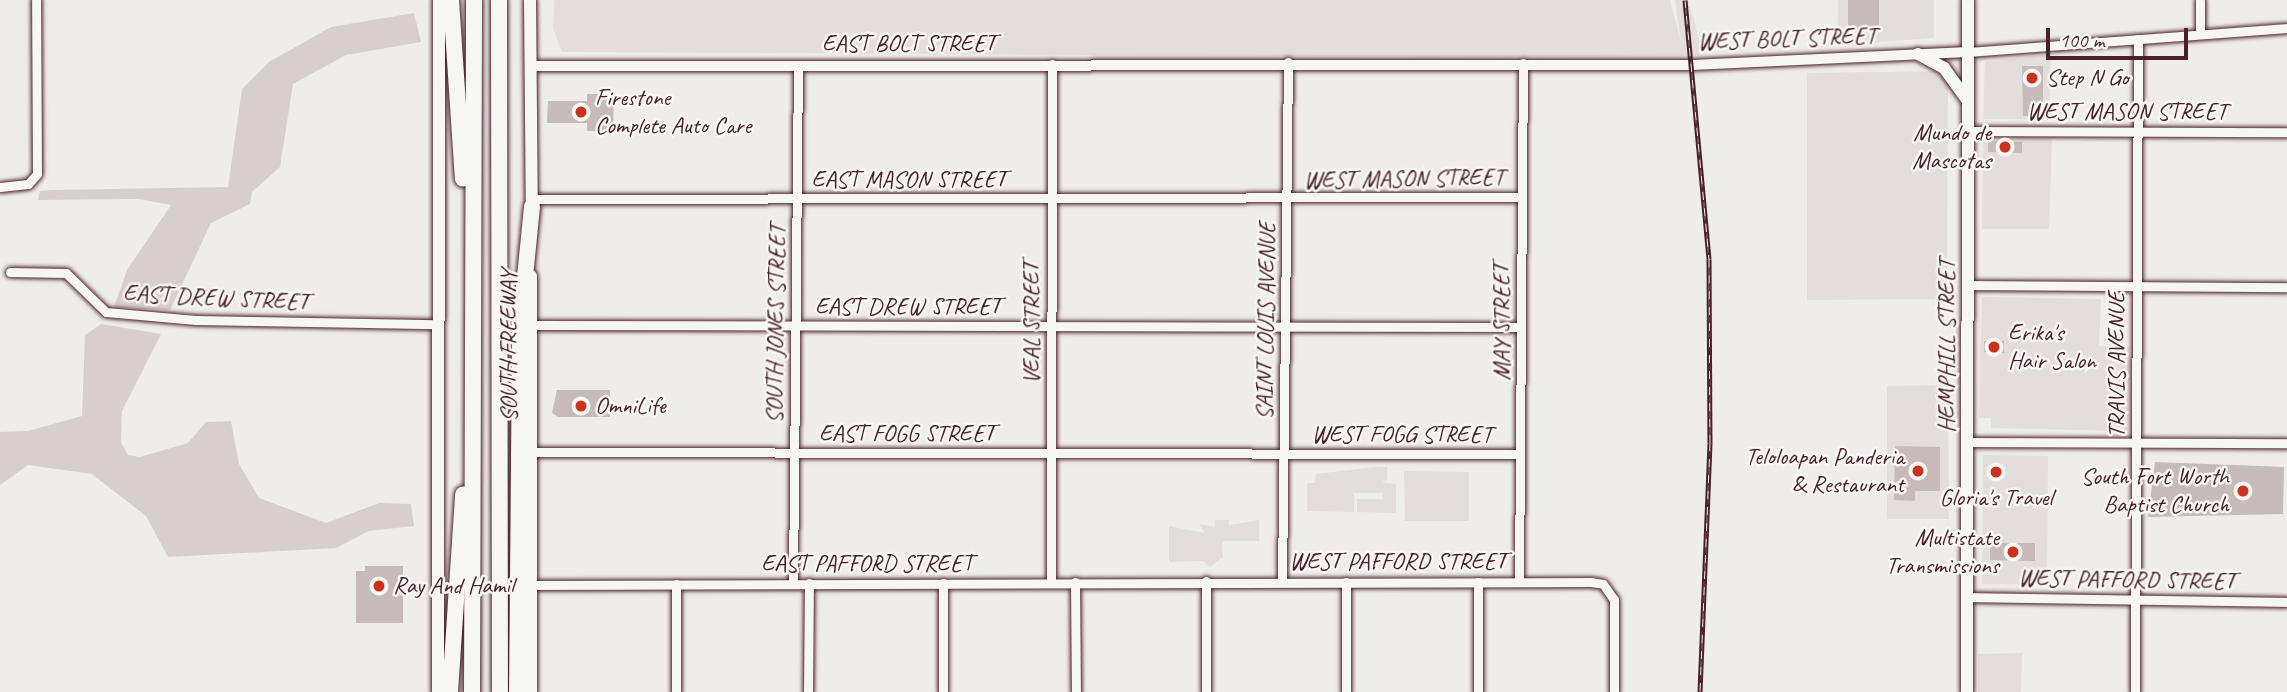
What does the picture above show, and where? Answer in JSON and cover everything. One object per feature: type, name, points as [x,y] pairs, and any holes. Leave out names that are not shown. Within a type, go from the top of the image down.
[{"type":"highway","points":[[451,0],[471,278]]},
{"type":"highway","name":"SOUTH FREEWAY","points":[[472,692],[471,278],[474,0]]},
{"type":"highway","name":"SOUTH FREEWAY","points":[[499,0],[500,692]]},
{"type":"highway","points":[[517,692],[520,327],[532,203]]},
{"type":"highway","points":[[450,692],[456,545],[471,436]]},
{"type":"main road","points":[[438,692],[439,0]]},
{"type":"main road","name":"SOUTH FREEWAY","points":[[530,0],[531,692]]},
{"type":"main road","name":"HEMPHILL STREET","points":[[1967,692],[1968,0]]},
{"type":"main road","points":[[1918,54],[1944,68],[1968,101]]},
{"type":"street","points":[[0,187],[28,184],[37,174],[36,0]]},
{"type":"street","points":[[2200,0],[2200,34]]},
{"type":"street","name":"WEST BOLT STREET","points":[[1288,62],[1720,64],[1968,52],[2287,28]]},
{"type":"street","name":"TRAVIS AVENUE","points":[[2135,692],[2138,39]]},
{"type":"street","name":"EAST BOLT STREET","points":[[530,66],[1288,62]]},
{"type":"street","name":"SAINT LOUIS AVENUE","points":[[1282,582],[1288,62]]},
{"type":"street","name":"MAY STREET","points":[[1519,582],[1523,63]]},
{"type":"street","name":"VEAL STREET","points":[[1051,582],[1052,64]]},
{"type":"street","name":"SOUTH JONES STREET","points":[[793,583],[798,65]]},
{"type":"street","name":"WEST MASON STREET","points":[[1968,131],[2287,132]]},
{"type":"street","name":"WEST MASON STREET","points":[[1287,200],[1522,197]]},
{"type":"street","name":"EAST MASON STREET","points":[[532,203],[796,199],[1287,200]]},
{"type":"street","name":"EAST DREW STREET","points":[[10,272],[66,273],[106,312],[437,324]]},
{"type":"street","points":[[1968,285],[2287,287]]},
{"type":"street","name":"EAST DREW STREET","points":[[531,325],[1521,327]]},
{"type":"street","points":[[1968,442],[2287,443]]},
{"type":"street","name":"EAST FOGG STREET","points":[[531,452],[1283,454]]},
{"type":"street","name":"WEST FOGG STREET","points":[[1283,454],[1520,454]]},
{"type":"street","points":[[1206,581],[1206,692]]},
{"type":"street","name":"WEST PAFFORD STREET","points":[[1206,581],[1603,584],[1614,600],[1614,692]]},
{"type":"street","name":"EAST PAFFORD STREET","points":[[529,585],[1206,581]]},
{"type":"street","points":[[1075,582],[1076,692]]},
{"type":"street","points":[[1346,582],[1346,692]]},
{"type":"street","points":[[1478,582],[1478,692]]},
{"type":"street","points":[[808,692],[809,583]]},
{"type":"street","points":[[943,583],[943,692]]},
{"type":"street","points":[[676,584],[676,692]]},
{"type":"street","name":"WEST PAFFORD STREET","points":[[1967,597],[2287,602]]},
{"type":"shaded area","points":[[554,0],[1670,0],[1681,42],[1675,0],[1688,0],[1701,46],[1699,55],[1484,57],[562,52],[553,28]]},
{"type":"shaded area","points":[[1838,0],[1934,0],[1934,38],[1837,45]]},
{"type":"shaded area","points":[[414,13],[421,42],[346,55],[293,84],[280,167],[252,192],[250,204],[211,223],[170,310],[114,307],[127,270],[171,205],[139,199],[38,200],[40,191],[228,187],[242,89],[269,62],[331,27]]},
{"type":"shaded area","points":[[2051,54],[2049,119],[1983,119],[1985,62]]},
{"type":"shaded area","points":[[1934,71],[1948,83],[1947,299],[1807,300],[1807,73]]},
{"type":"shaded area","points":[[1983,137],[2052,138],[2049,229],[1982,229]]},
{"type":"shaded area","points":[[1982,297],[2101,299],[2099,346],[2130,347],[2128,431],[1991,428],[1991,418],[1979,418]]},
{"type":"shaded area","points":[[101,324],[161,334],[122,411],[121,442],[128,455],[140,457],[188,443],[206,422],[231,421],[239,464],[259,498],[326,523],[379,503],[411,504],[414,526],[369,531],[336,548],[168,557],[146,516],[92,474],[28,465],[0,485],[0,432],[28,431],[82,416],[85,335]]},
{"type":"shaded area","points":[[1948,385],[1949,519],[1887,519],[1887,386]]},
{"type":"shaded area","points":[[1983,455],[2048,456],[2047,585],[1982,584]]},
{"type":"shaded area","points":[[1387,467],[1387,480],[1381,482],[1396,484],[1396,513],[1357,512],[1357,499],[1383,499],[1382,493],[1354,493],[1354,512],[1307,511],[1307,483],[1315,483],[1316,474]]},
{"type":"shaded area","points":[[1404,471],[1469,472],[1469,521],[1405,521]]},
{"type":"shaded area","points":[[1215,520],[1229,520],[1229,525],[1259,520],[1259,541],[1222,541],[1223,557],[1210,567],[1203,561],[1169,562],[1169,526],[1205,533],[1199,524],[1215,527]]},
{"type":"shaded area","points":[[2022,653],[2021,692],[1978,692],[1978,654]]},
{"type":"building","points":[[1848,0],[1879,0],[1879,30],[1848,30]]},
{"type":"building","points":[[2022,66],[2043,66],[2043,116],[2023,116]]},
{"type":"building","name":"Firestone Complete Auto Care","points":[[587,94],[614,94],[613,132],[587,131],[587,123],[547,123],[548,101],[587,101]]},
{"type":"building","name":"Mundo de Mascotas","points":[[1988,141],[2022,142],[2022,153],[1988,152]]},
{"type":"building","name":"Erika's Hair Salon","points":[[1984,341],[2004,341],[2004,353],[1984,352]]},
{"type":"building","name":"OmniLife","points":[[557,390],[610,390],[610,417],[558,417],[552,413]]},
{"type":"building","name":"Teloloapan Panderia & Restaurant","points":[[1895,446],[1940,447],[1940,491],[1915,491],[1915,501],[1894,500]]},
{"type":"building","name":"South Fort Worth Baptist Church","points":[[2155,462],[2284,467],[2283,514],[2148,517]]},
{"type":"building","name":"Multistate Transmissions","points":[[1990,543],[2035,543],[2035,561],[1990,560]]},
{"type":"building","name":"Ray And Hamil","points":[[365,566],[403,566],[403,623],[356,623],[356,571],[365,571]]},
{"type":"railway","points":[[1685,0],[1709,259],[1710,443],[1700,692]]},
{"type":"place","name":"Step N Go","points":[[2032,78]]},
{"type":"place","name":"Firestone Complete Auto Care","points":[[581,112]]},
{"type":"place","name":"Mundo de Mascotas","points":[[2005,147]]},
{"type":"place","name":"Erika's Hair Salon","points":[[1994,347]]},
{"type":"place","name":"OmniLife","points":[[581,406]]},
{"type":"place","name":"Teloloapan Panderia & Restaurant","points":[[1918,471]]},
{"type":"place","name":"Gloria's Travel","points":[[1996,472]]},
{"type":"place","name":"South Fort Worth Baptist Church","points":[[2243,491]]},
{"type":"place","name":"Multistate Transmissions","points":[[2013,552]]},
{"type":"place","name":"Ray And Hamil","points":[[379,586]]}]
